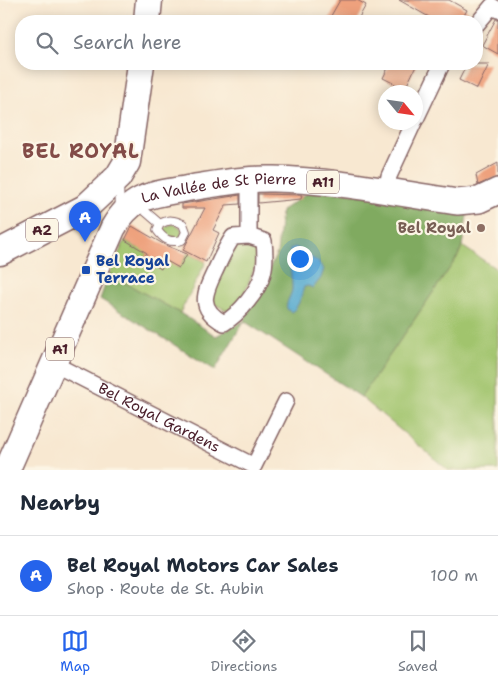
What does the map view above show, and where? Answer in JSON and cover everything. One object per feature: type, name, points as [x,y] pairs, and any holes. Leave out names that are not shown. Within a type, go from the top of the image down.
[{"type":"highway","points":[[148,15],[149,0]]},
{"type":"highway","points":[[126,159],[140,70]]},
{"type":"highway","name":"A2","points":[[0,252],[85,208],[126,159]]},
{"type":"highway","name":"A2","points":[[0,240],[92,188],[126,159]]},
{"type":"main road","points":[[85,208],[107,220],[128,210],[134,181],[126,159]]},
{"type":"main road","name":"La Vallée de St Pierre","points":[[128,210],[196,187],[271,179],[310,180],[457,202],[479,200],[498,191]]},
{"type":"main road","name":"A1","points":[[7,470],[54,364],[128,210]]},
{"type":"street","points":[[423,104],[439,70]]},
{"type":"street","points":[[386,192],[389,176],[411,130]]},
{"type":"street","points":[[249,181],[249,236]]},
{"type":"street","points":[[249,236],[264,241],[263,274],[250,298],[234,317],[224,323],[212,316],[206,305],[205,291],[227,245],[233,237],[249,236]]},
{"type":"street","name":"Bel Royal Gardens","points":[[54,364],[254,466],[286,401]]},
{"type":"lane","points":[[128,210],[160,224]]},
{"type":"green space","points":[[315,188],[468,210],[462,246],[458,256],[361,397],[244,321],[277,253],[281,211]]},
{"type":"green space","points":[[173,224],[180,227],[182,231],[181,237],[175,240],[166,235],[164,229]]},
{"type":"green space","points":[[125,240],[137,248],[141,242],[151,246],[144,259],[161,268],[165,260],[179,268],[188,253],[206,262],[180,313],[109,274]]},
{"type":"green space","points":[[243,243],[256,251],[257,262],[239,306],[230,312],[214,304],[211,294],[236,244]]},
{"type":"green space","points":[[462,246],[498,270],[498,470],[448,470],[361,397],[458,256]]},
{"type":"green space","points":[[109,274],[180,313],[216,336],[244,321],[215,370],[100,299]]},
{"type":"water","points":[[295,247],[318,262],[324,269],[321,278],[313,288],[304,287],[298,305],[291,312],[287,309],[292,289],[290,249]]},
{"type":"building","points":[[340,0],[357,0],[366,5],[360,15],[331,15]]},
{"type":"building","points":[[399,0],[449,0],[467,10],[464,15],[425,15]]},
{"type":"building","points":[[496,19],[498,19],[498,54],[483,46]]},
{"type":"building","points":[[483,64],[489,64],[477,89],[459,80],[464,70],[483,70]]},
{"type":"building","points":[[387,70],[414,70],[407,85],[397,85],[383,78]]},
{"type":"building","points":[[498,163],[498,177],[478,185],[476,175]]},
{"type":"building","points":[[258,194],[302,195],[301,199],[258,203]]},
{"type":"building","points":[[240,195],[240,204],[226,205],[213,230],[219,233],[206,262],[183,250],[205,208],[182,208],[182,204]]},
{"type":"building","points":[[132,226],[165,245],[187,254],[179,268],[165,260],[161,269],[144,259],[147,253],[125,240]]},
{"type":"place","name":"Bel Royal","points":[[481,228]]},
{"type":"place","name":"Bel Royal Motors Car Sales","points":[[85,242]]},
{"type":"place","name":"Bel Royal Terrace","points":[[86,270]]},
{"type":"district","name":"BEL ROYAL","points":[[81,151]]}]
